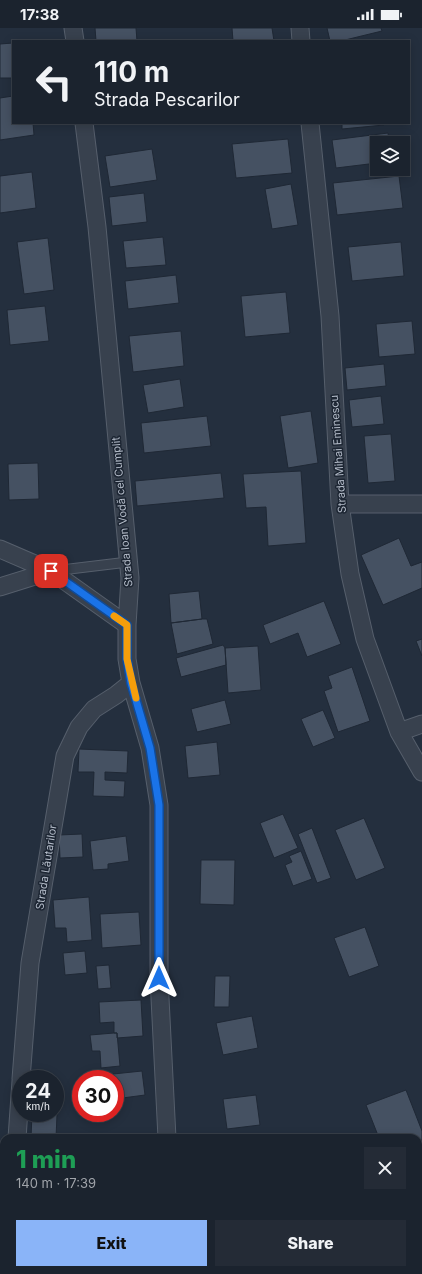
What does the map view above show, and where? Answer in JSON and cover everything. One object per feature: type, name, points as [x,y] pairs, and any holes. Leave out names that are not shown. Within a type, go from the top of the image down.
[{"type":"street","points":[[74,28],[75,40]]},
{"type":"street","points":[[300,28],[301,40]]},
{"type":"street","name":"Strada Ioan Vodă cel Cumplit","points":[[84,124],[97,227],[130,578],[127,625],[127,659],[131,683],[150,748],[159,805],[159,978],[167,1134]]},
{"type":"street","name":"Strada Mihai Eminescu","points":[[310,124],[330,316],[340,504],[350,574],[365,639],[399,732],[422,772]]},
{"type":"street","points":[[340,504],[422,504]]},
{"type":"street","points":[[0,549],[51,571],[127,625]]},
{"type":"street","points":[[0,587],[51,571]]},
{"type":"street","name":"Strada Lăutarilor","points":[[22,1070],[30,963],[66,756],[79,727],[94,708],[116,695],[131,683]]},
{"type":"street","points":[[399,732],[422,724]]},
{"type":"street","name":"Strada Lăutarilor","points":[[17,1134],[18,1122]]},
{"type":"lane","points":[[51,571],[128,562]]},
{"type":"building","points":[[95,28],[136,28],[137,40],[96,40]]},
{"type":"building","points":[[232,28],[272,28],[274,40],[233,40]]},
{"type":"building","points":[[327,28],[381,28],[382,31],[345,40],[330,40]]},
{"type":"building","points":[[12,43],[12,78],[0,78],[0,44]]},
{"type":"building","points":[[12,96],[12,124],[33,124],[34,135],[0,140],[0,98]]},
{"type":"building","points":[[342,124],[384,124],[384,125],[342,129]]},
{"type":"building","points":[[388,133],[388,136],[370,136],[370,164],[336,168],[332,140]]},
{"type":"building","points":[[288,139],[292,173],[236,178],[232,144]]},
{"type":"building","points":[[152,149],[157,180],[110,187],[105,156]]},
{"type":"building","points":[[32,172],[36,208],[0,213],[0,176]]},
{"type":"building","points":[[399,176],[403,208],[337,215],[333,183]]},
{"type":"building","points":[[291,184],[298,225],[272,229],[265,189]]},
{"type":"building","points":[[144,193],[147,222],[112,226],[109,197]]},
{"type":"building","points":[[163,237],[166,265],[126,268],[123,241]]},
{"type":"building","points":[[48,238],[54,290],[24,294],[17,242]]},
{"type":"building","points":[[401,242],[404,276],[352,281],[348,247]]},
{"type":"building","points":[[176,275],[179,303],[128,309],[125,281]]},
{"type":"building","points":[[286,292],[290,333],[245,337],[241,296]]},
{"type":"building","points":[[45,306],[49,341],[10,345],[7,310]]},
{"type":"building","points":[[412,321],[415,354],[379,357],[376,324]]},
{"type":"building","points":[[181,331],[184,366],[133,372],[129,336]]},
{"type":"building","points":[[384,364],[386,386],[347,390],[345,368]]},
{"type":"building","points":[[180,379],[184,407],[148,413],[143,385]]},
{"type":"building","points":[[381,396],[384,424],[352,427],[349,400]]},
{"type":"building","points":[[311,411],[318,463],[288,468],[280,416]]},
{"type":"building","points":[[207,416],[211,446],[144,453],[141,423]]},
{"type":"building","points":[[391,434],[395,481],[368,483],[364,436]]},
{"type":"building","points":[[38,463],[39,499],[9,500],[8,464]]},
{"type":"building","points":[[301,471],[306,543],[268,546],[266,507],[246,508],[243,474]]},
{"type":"building","points":[[221,473],[224,498],[137,506],[135,481]]},
{"type":"building","points":[[399,538],[411,566],[422,562],[422,588],[383,605],[361,555]]},
{"type":"building","points":[[199,591],[202,619],[171,623],[169,594]]},
{"type":"building","points":[[324,601],[341,644],[307,657],[298,633],[270,644],[263,625]]},
{"type":"building","points":[[207,619],[213,644],[177,654],[171,623]]},
{"type":"building","points":[[422,639],[422,656],[416,641]]},
{"type":"building","points":[[223,645],[225,648],[226,665],[181,677],[176,658]]},
{"type":"building","points":[[258,646],[261,690],[228,693],[225,648]]},
{"type":"building","points":[[352,667],[370,721],[338,732],[324,691],[332,688],[328,676]]},
{"type":"building","points":[[225,700],[231,724],[197,732],[191,709]]},
{"type":"building","points":[[323,710],[335,738],[313,747],[301,719]]},
{"type":"building","points":[[217,742],[220,775],[188,778],[185,746]]},
{"type":"building","points":[[79,749],[128,751],[127,773],[105,772],[105,780],[125,781],[124,797],[93,796],[94,772],[78,772]]},
{"type":"building","points":[[283,814],[298,848],[274,858],[260,823]]},
{"type":"building","points":[[364,818],[385,868],[356,880],[335,830]]},
{"type":"building","points":[[312,828],[331,878],[317,883],[298,834]]},
{"type":"building","points":[[82,834],[83,857],[60,858],[59,835]]},
{"type":"building","points":[[126,836],[129,861],[108,864],[108,869],[93,870],[90,841]]},
{"type":"building","points":[[301,851],[312,879],[293,886],[285,865],[292,862],[289,856]]},
{"type":"building","points":[[201,860],[235,860],[234,905],[200,904]]},
{"type":"building","points":[[89,897],[92,940],[67,942],[66,928],[55,928],[53,900]]},
{"type":"building","points":[[139,912],[141,945],[102,948],[100,914]]},
{"type":"building","points":[[365,927],[379,966],[349,977],[334,938]]},
{"type":"building","points":[[85,951],[87,973],[65,975],[63,953]]},
{"type":"building","points":[[109,965],[111,988],[98,989],[96,966]]},
{"type":"building","points":[[215,976],[230,976],[229,1007],[214,1007]]},
{"type":"building","points":[[141,1000],[143,1036],[117,1038],[117,1033],[114,1033],[114,1022],[100,1023],[99,1002]]},
{"type":"building","points":[[252,1016],[258,1048],[223,1055],[216,1023]]},
{"type":"building","points":[[117,1033],[120,1066],[101,1068],[100,1051],[92,1051],[90,1035]]},
{"type":"building","points":[[142,1071],[145,1095],[124,1098],[124,1073]]},
{"type":"building","points":[[406,1090],[422,1134],[377,1134],[366,1105]]},
{"type":"building","points":[[256,1095],[260,1125],[227,1129],[223,1099]]},
{"type":"building","points":[[32,1122],[57,1122],[56,1134],[31,1134]]},
{"type":"slow traffic","points":[[114,616],[127,625],[127,659],[131,683],[136,698]]},
{"type":"route","points":[[51,571],[127,625],[127,659],[131,683],[150,748],[159,805],[159,978]]}]
